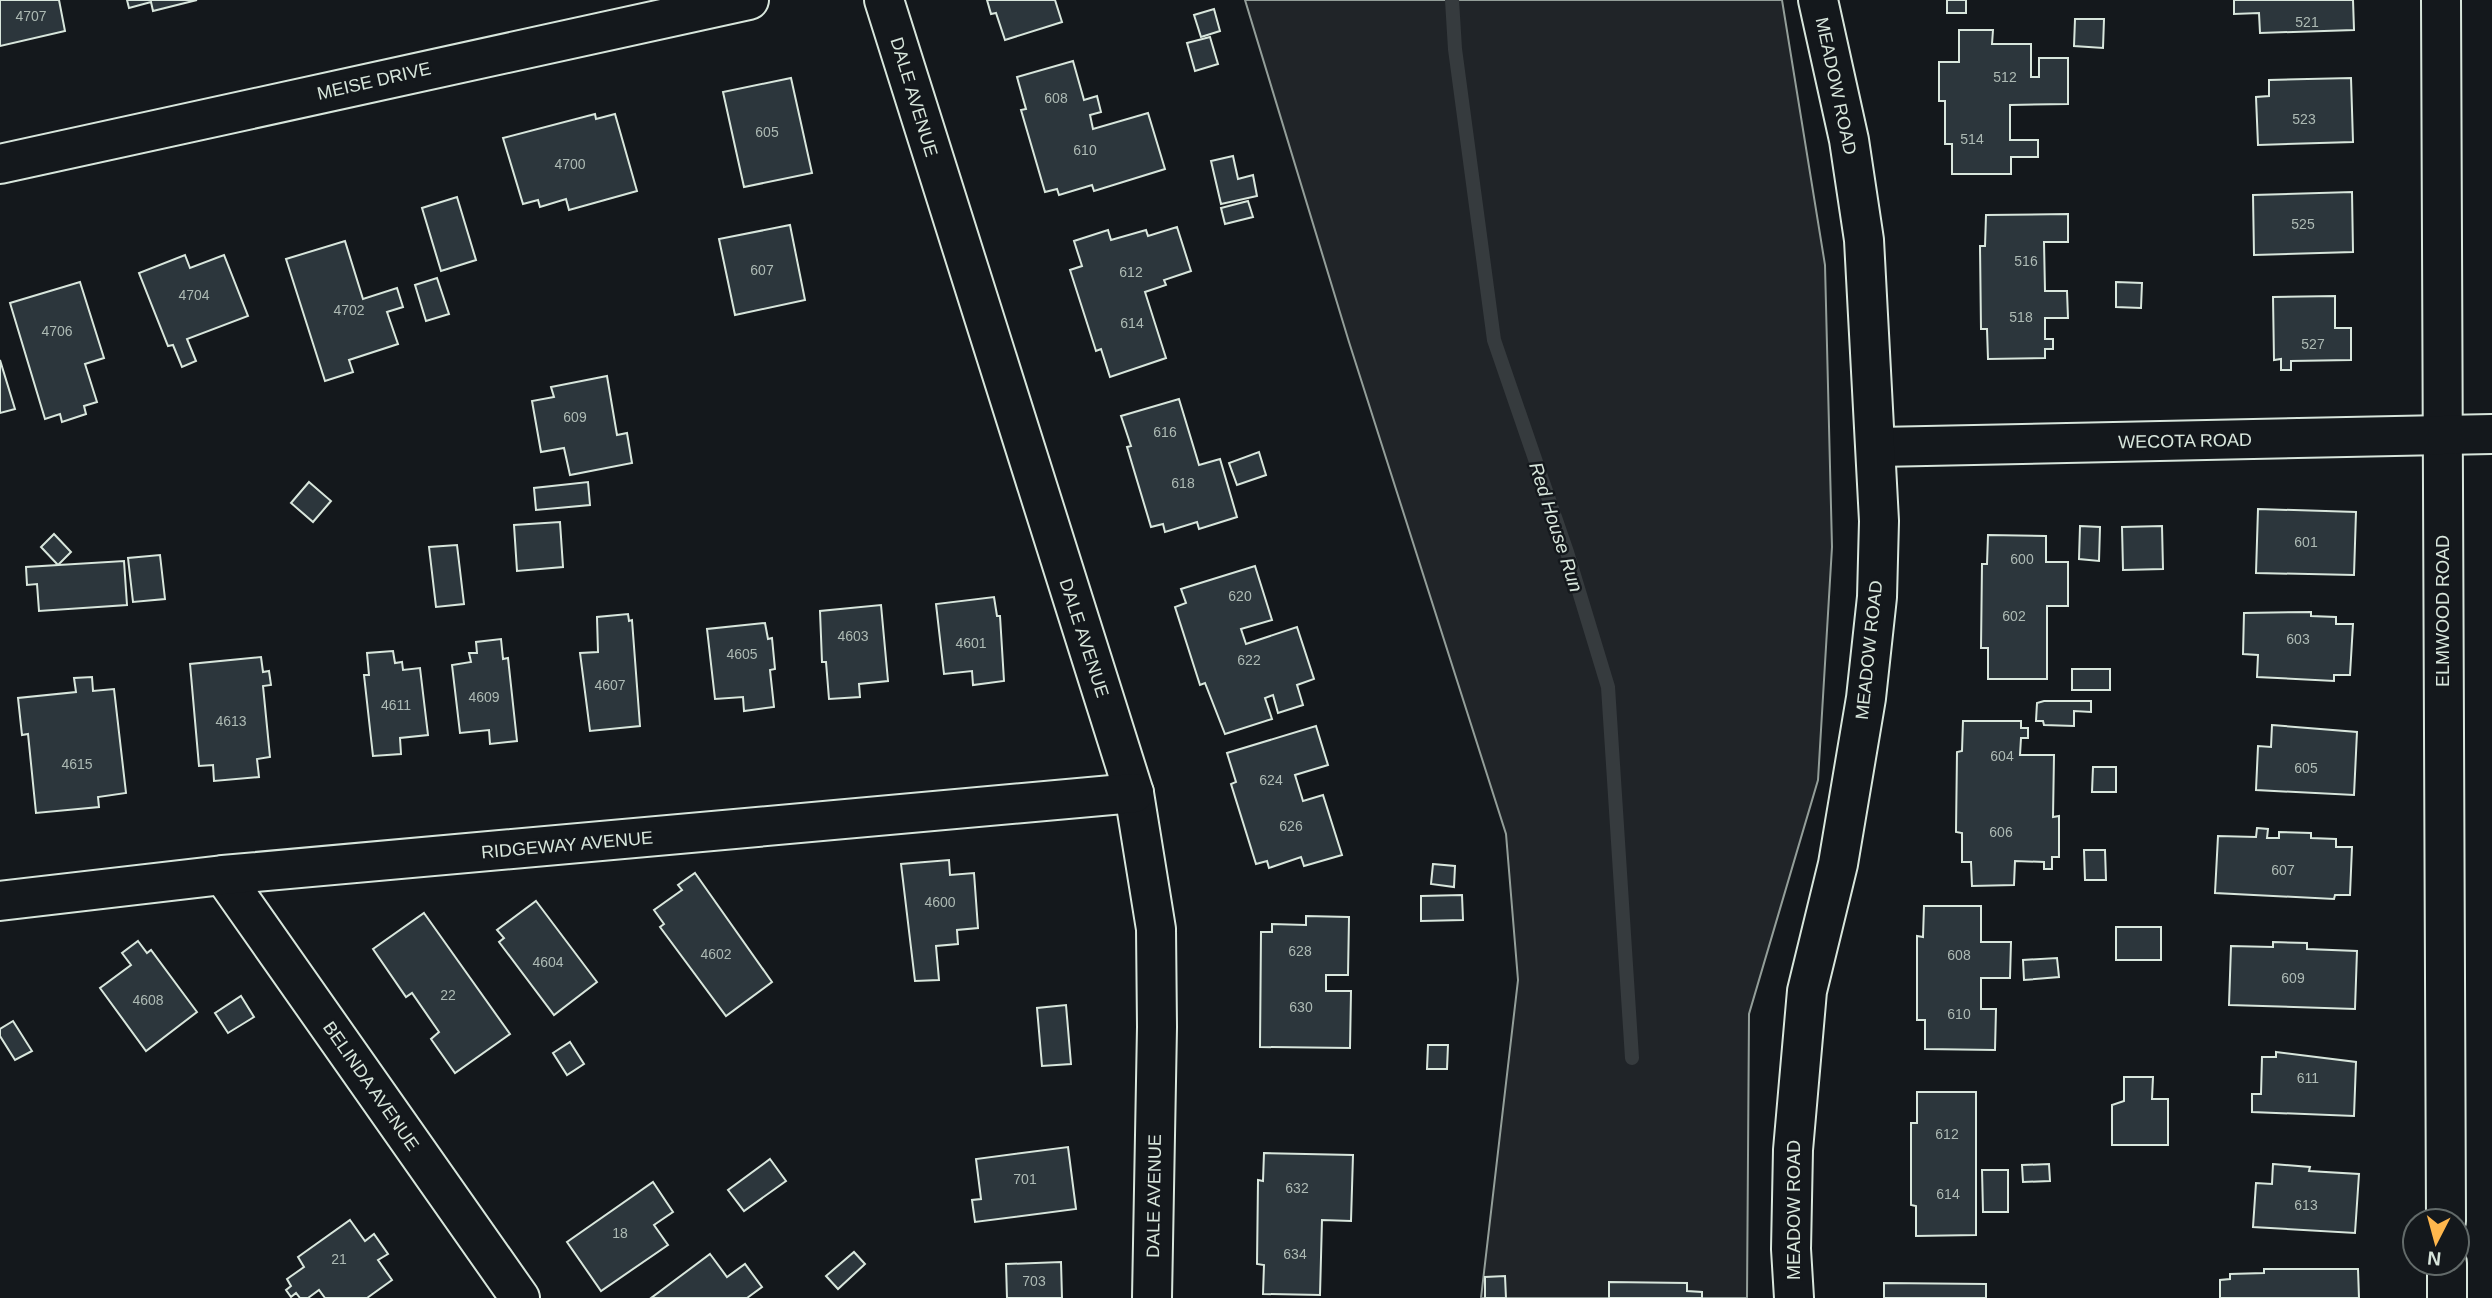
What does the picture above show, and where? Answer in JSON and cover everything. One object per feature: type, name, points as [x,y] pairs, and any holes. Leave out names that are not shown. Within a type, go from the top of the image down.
[{"type":"street","name":"MEISE DRIVE","points":[[0,164],[749,0]]},
{"type":"street","name":"DALE AVENUE","points":[[884,0],[1134,793],[1156,929],[1152,1298]]},
{"type":"street","name":"MEADOW ROAD","points":[[1794,1298],[1792,1163],[1807,991],[1838,864],[1866,698],[1877,597],[1878,447],[1864,240],[1849,140],[1818,0]]},
{"type":"street","name":"ELMWOOD ROAD","points":[[2441,0],[2446,1207]]},
{"type":"street","name":"WECOTA ROAD","points":[[1878,447],[2492,434]]},
{"type":"street","name":"RIDGEWAY AVENUE","points":[[0,901],[223,875],[1134,793]]},
{"type":"street","name":"BELINDA AVENUE","points":[[223,875],[520,1298]]},
{"type":"street","points":[[2447,1277],[2447,1298]]},
{"type":"shaded area","points":[[1245,0],[1782,0],[1825,265],[1832,547],[1818,780],[1749,1014],[1747,1298],[1481,1298],[1518,980],[1506,834],[1349,342]]},
{"type":"building","points":[[0,0],[59,0],[65,31],[0,46]]},
{"type":"building","points":[[127,0],[197,0],[153,11],[151,2],[129,8]]},
{"type":"building","points":[[987,0],[1055,0],[1062,22],[1005,40],[996,13],[991,14]]},
{"type":"building","points":[[1947,0],[1966,0],[1966,13],[1947,13]]},
{"type":"building","points":[[2234,0],[2353,0],[2354,30],[2260,33],[2259,13],[2234,14]]},
{"type":"building","points":[[1214,9],[1220,31],[1201,37],[1194,15]]},
{"type":"building","points":[[2075,19],[2104,19],[2103,48],[2074,46]]},
{"type":"building","points":[[1959,30],[1993,30],[1992,44],[2031,44],[2031,77],[2039,77],[2039,58],[2068,58],[2068,104],[2010,105],[2010,140],[2038,140],[2038,157],[2011,157],[2011,174],[1952,174],[1952,144],[1945,144],[1945,101],[1939,101],[1939,62],[1959,62]]},
{"type":"building","points":[[1210,37],[1218,64],[1195,71],[1187,43]]},
{"type":"building","points":[[1073,61],[1084,100],[1097,96],[1101,112],[1090,115],[1093,129],[1148,113],[1165,169],[1094,191],[1092,185],[1059,195],[1057,189],[1045,192],[1021,110],[1026,109],[1017,77]]},
{"type":"building","points":[[791,78],[812,173],[744,187],[723,92]]},
{"type":"building","points":[[2351,78],[2353,142],[2258,145],[2256,97],[2269,96],[2269,80]]},
{"type":"building","points":[[595,114],[596,119],[615,114],[637,191],[569,210],[566,199],[540,207],[538,200],[523,204],[503,138]]},
{"type":"building","points":[[1233,156],[1238,179],[1253,175],[1257,196],[1221,204],[1211,161]]},
{"type":"building","points":[[2352,192],[2353,252],[2254,255],[2253,195]]},
{"type":"building","points":[[457,197],[476,260],[441,271],[422,208]]},
{"type":"building","points":[[1248,201],[1253,217],[1225,224],[1221,208]]},
{"type":"building","points":[[2068,214],[2068,242],[2044,242],[2045,291],[2067,291],[2068,318],[2045,318],[2045,339],[2053,339],[2053,349],[2045,349],[2045,358],[1988,359],[1987,329],[1981,329],[1980,246],[1985,246],[1986,215]]},
{"type":"building","points":[[790,225],[805,300],[735,315],[719,239]]},
{"type":"building","points":[[1177,227],[1191,271],[1164,280],[1166,285],[1145,292],[1166,358],[1110,377],[1101,349],[1096,351],[1070,270],[1082,266],[1074,241],[1108,230],[1111,240],[1146,230],[1148,236]]},
{"type":"building","points":[[345,241],[363,299],[397,288],[403,307],[387,312],[398,344],[349,360],[353,372],[325,381],[286,259]]},
{"type":"building","points":[[185,255],[190,268],[224,255],[248,316],[187,339],[196,361],[182,367],[173,345],[168,346],[139,273]]},
{"type":"building","points":[[437,278],[449,314],[426,321],[415,285]]},
{"type":"building","points":[[80,282],[104,358],[85,364],[97,402],[84,406],[86,414],[62,422],[60,414],[45,419],[10,303]]},
{"type":"building","points":[[2116,282],[2142,283],[2141,308],[2116,307]]},
{"type":"building","points":[[2335,296],[2335,328],[2351,328],[2351,360],[2291,361],[2291,370],[2281,370],[2281,359],[2274,360],[2273,297]]},
{"type":"building","points":[[0,360],[15,409],[0,413]]},
{"type":"building","points":[[607,376],[617,435],[627,433],[632,463],[570,475],[564,448],[541,452],[532,401],[554,397],[551,387]]},
{"type":"building","points":[[1179,399],[1199,465],[1220,459],[1237,517],[1199,529],[1197,522],[1165,532],[1163,524],[1151,527],[1127,447],[1131,446],[1121,416]]},
{"type":"building","points":[[1259,452],[1266,475],[1237,485],[1229,463]]},
{"type":"building","points":[[309,482],[331,501],[313,522],[291,503]]},
{"type":"building","points":[[588,482],[590,505],[536,510],[534,488]]},
{"type":"building","points":[[2258,509],[2356,512],[2354,575],[2256,573]]},
{"type":"building","points":[[560,522],[563,567],[517,571],[514,525]]},
{"type":"building","points":[[2080,526],[2100,527],[2099,561],[2079,559]]},
{"type":"building","points":[[2162,526],[2163,569],[2123,570],[2122,527]]},
{"type":"building","points":[[54,534],[71,552],[58,565],[41,547]]},
{"type":"building","points":[[1988,535],[2046,536],[2046,562],[2068,562],[2068,606],[2047,606],[2047,679],[1988,679],[1988,648],[1981,648],[1982,564],[1987,564]]},
{"type":"building","points":[[457,545],[464,604],[436,607],[429,547]]},
{"type":"building","points":[[160,555],[165,599],[133,602],[128,558]]},
{"type":"building","points":[[124,561],[127,605],[39,611],[37,584],[27,585],[26,567]]},
{"type":"building","points":[[1255,566],[1272,620],[1241,629],[1246,644],[1297,627],[1314,679],[1297,685],[1303,705],[1278,713],[1273,695],[1265,698],[1272,719],[1225,734],[1205,683],[1200,685],[1175,607],[1186,603],[1181,589]]},
{"type":"building","points":[[994,597],[997,616],[1000,616],[1004,681],[973,685],[972,671],[944,674],[936,604]]},
{"type":"building","points":[[881,605],[888,681],[859,684],[860,697],[829,699],[826,662],[822,662],[820,611]]},
{"type":"building","points":[[2311,612],[2311,616],[2336,617],[2336,624],[2353,624],[2350,675],[2334,675],[2334,681],[2257,677],[2258,655],[2243,654],[2244,613]]},
{"type":"building","points":[[628,614],[629,621],[632,620],[640,726],[590,731],[580,653],[598,652],[597,617]]},
{"type":"building","points":[[765,623],[768,639],[772,638],[775,669],[770,670],[774,707],[744,711],[743,697],[715,699],[707,629]]},
{"type":"building","points":[[501,639],[503,659],[508,658],[517,741],[490,744],[489,730],[460,733],[452,665],[471,662],[469,653],[477,653],[476,642]]},
{"type":"building","points":[[393,651],[395,663],[402,662],[403,670],[420,668],[428,735],[400,738],[401,754],[373,756],[364,675],[369,675],[367,653]]},
{"type":"building","points":[[261,657],[263,672],[269,671],[271,685],[263,686],[270,757],[257,759],[259,777],[214,781],[213,765],[199,766],[190,664]]},
{"type":"building","points":[[2072,669],[2110,669],[2110,690],[2072,690]]},
{"type":"building","points":[[92,677],[93,691],[114,689],[126,793],[98,797],[99,807],[36,813],[28,734],[22,735],[18,698],[76,692],[74,678]]},
{"type":"building","points":[[2091,701],[2091,712],[2074,711],[2074,726],[2044,725],[2043,721],[2036,721],[2037,703]]},
{"type":"building","points":[[1963,721],[2021,721],[2021,728],[2028,728],[2028,738],[2021,738],[2020,755],[2054,755],[2053,817],[2059,816],[2059,857],[2052,857],[2052,869],[2044,869],[2044,862],[2015,861],[2014,885],[1972,886],[1971,862],[1962,862],[1962,833],[1956,832],[1957,752],[1962,751]]},
{"type":"building","points":[[2272,725],[2357,732],[2354,795],[2256,790],[2258,746],[2271,747]]},
{"type":"building","points":[[1316,726],[1328,765],[1295,775],[1303,801],[1323,795],[1342,855],[1304,866],[1301,857],[1269,868],[1267,861],[1256,864],[1231,784],[1236,782],[1227,753]]},
{"type":"building","points":[[2093,767],[2116,767],[2116,792],[2092,792]]},
{"type":"building","points":[[2257,828],[2268,829],[2267,838],[2279,838],[2279,832],[2311,833],[2311,838],[2336,839],[2336,847],[2352,847],[2350,895],[2335,895],[2334,899],[2215,893],[2218,836],[2256,837]]},
{"type":"building","points":[[2084,850],[2105,850],[2106,880],[2085,880]]},
{"type":"building","points":[[949,860],[950,875],[974,873],[978,928],[957,930],[958,944],[936,946],[939,980],[915,981],[901,864]]},
{"type":"building","points":[[1433,864],[1455,866],[1454,887],[1431,884]]},
{"type":"building","points":[[695,873],[772,982],[726,1016],[660,927],[664,924],[654,910],[682,890],[678,885]]},
{"type":"building","points":[[1462,895],[1463,920],[1421,921],[1421,896]]},
{"type":"building","points":[[536,901],[597,982],[554,1015],[499,942],[504,938],[497,930]]},
{"type":"building","points":[[1924,906],[1981,906],[1981,942],[2011,942],[2010,978],[1981,978],[1981,1009],[1996,1009],[1995,1050],[1925,1049],[1925,1020],[1917,1020],[1917,936],[1923,937]]},
{"type":"building","points":[[424,913],[510,1034],[455,1073],[431,1039],[439,1032],[412,993],[406,997],[373,949]]},
{"type":"building","points":[[1306,916],[1349,917],[1348,975],[1326,975],[1326,991],[1351,991],[1350,1048],[1260,1047],[1261,932],[1272,932],[1272,924],[1306,925]]},
{"type":"building","points":[[2116,927],[2161,927],[2161,960],[2116,960]]},
{"type":"building","points":[[138,941],[147,953],[151,950],[197,1012],[146,1051],[100,988],[131,965],[122,953]]},
{"type":"building","points":[[2273,942],[2307,943],[2307,949],[2357,951],[2355,1009],[2229,1005],[2231,946],[2273,947]]},
{"type":"building","points":[[2057,958],[2059,977],[2024,980],[2023,960]]},
{"type":"building","points":[[241,996],[254,1017],[228,1033],[215,1013]]},
{"type":"building","points":[[1066,1005],[1071,1064],[1042,1066],[1037,1008]]},
{"type":"building","points":[[13,1021],[32,1051],[15,1060],[0,1036],[0,1029]]},
{"type":"building","points":[[570,1042],[584,1064],[567,1075],[553,1053]]},
{"type":"building","points":[[1428,1045],[1448,1045],[1447,1069],[1427,1069]]},
{"type":"building","points":[[2276,1052],[2356,1062],[2354,1116],[2252,1112],[2252,1094],[2261,1094],[2262,1057],[2276,1057]]},
{"type":"building","points":[[2124,1077],[2153,1077],[2152,1099],[2168,1099],[2168,1145],[2112,1145],[2112,1105],[2124,1101]]},
{"type":"building","points":[[1917,1092],[1976,1092],[1976,1235],[1916,1236],[1916,1206],[1911,1205],[1911,1123],[1917,1123]]},
{"type":"building","points":[[1068,1147],[1076,1209],[975,1222],[972,1200],[981,1199],[976,1159]]},
{"type":"building","points":[[1264,1153],[1353,1155],[1351,1221],[1322,1220],[1320,1295],[1263,1294],[1264,1265],[1257,1264],[1258,1180],[1263,1181]]},
{"type":"building","points":[[770,1159],[786,1181],[744,1211],[728,1190]]},
{"type":"building","points":[[2049,1164],[2050,1181],[2023,1182],[2022,1165]]},
{"type":"building","points":[[2273,1164],[2310,1167],[2309,1171],[2359,1174],[2355,1233],[2253,1227],[2256,1183],[2272,1184]]},
{"type":"building","points":[[1982,1170],[2008,1170],[2008,1212],[1983,1212]]},
{"type":"building","points":[[653,1182],[673,1212],[654,1225],[668,1245],[601,1291],[567,1242]]},
{"type":"building","points":[[350,1220],[365,1241],[374,1234],[388,1254],[378,1260],[392,1280],[367,1298],[325,1298],[319,1290],[308,1298],[300,1298],[296,1293],[291,1297],[286,1290],[291,1286],[287,1279],[304,1267],[298,1257]]},
{"type":"building","points":[[854,1252],[865,1264],[838,1289],[826,1276]]},
{"type":"building","points":[[710,1254],[727,1277],[745,1264],[762,1287],[747,1298],[651,1298]]},
{"type":"building","points":[[1061,1262],[1062,1298],[1007,1298],[1006,1264]]},
{"type":"building","points":[[2264,1269],[2358,1269],[2359,1298],[2220,1298],[2220,1280],[2230,1279],[2230,1274],[2264,1273]]},
{"type":"building","points":[[1505,1276],[1506,1298],[1485,1298],[1485,1277]]},
{"type":"building","points":[[1609,1282],[1687,1283],[1687,1291],[1702,1292],[1702,1298],[1609,1298]]},
{"type":"building","points":[[1884,1283],[1986,1284],[1986,1298],[1884,1298]]},
{"type":"waterway","name":"Red House Run","points":[[1452,0],[1455,49],[1494,340],[1567,552],[1608,687],[1632,1058]]}]
